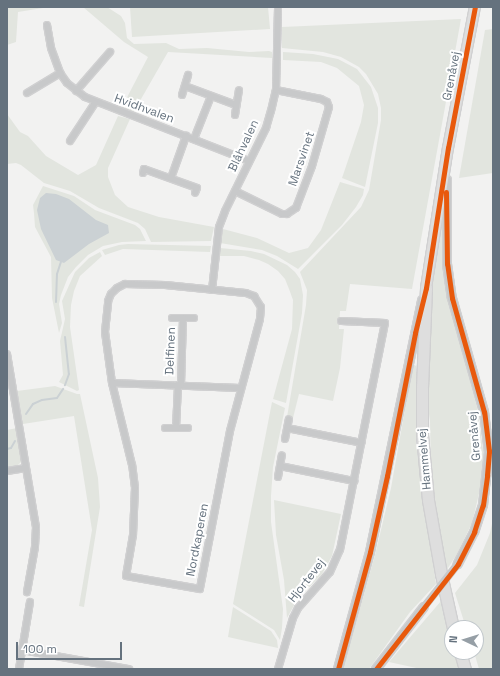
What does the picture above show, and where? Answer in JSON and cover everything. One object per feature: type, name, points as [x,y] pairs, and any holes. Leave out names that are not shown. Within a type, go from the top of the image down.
[{"type":"highway","name":"Hammelvej","points":[[426,288],[422,387],[422,435],[429,508],[451,620]]},
{"type":"main road","name":"Grenåvej","points":[[426,288],[448,148],[475,7]]},
{"type":"street","name":"Blåhvalen","points":[[212,290],[219,227],[225,210],[266,128],[276,90],[278,7]]},
{"type":"street","name":"Hvidhvalen","points":[[47,25],[51,48],[60,73],[67,83],[76,91],[95,103],[194,139],[249,161]]},
{"type":"street","points":[[76,91],[110,52]]},
{"type":"street","points":[[27,93],[60,73]]},
{"type":"street","points":[[182,95],[188,75]]},
{"type":"street","points":[[185,86],[236,105]]},
{"type":"street","points":[[235,115],[239,90]]},
{"type":"street","name":"Marsvinet","points":[[235,191],[282,214],[287,214],[296,208],[314,158],[329,107],[327,102],[322,99],[276,90]]},
{"type":"street","points":[[194,139],[211,96]]},
{"type":"street","name":"Hvidhvalen","points":[[70,141],[95,103]]},
{"type":"street","points":[[171,178],[186,136]]},
{"type":"street","name":"Grenåvej","points":[[376,669],[458,564],[474,532],[483,505],[489,451],[484,412],[452,298],[447,264],[445,224],[448,148]]},
{"type":"street","points":[[143,173],[144,169],[197,188],[195,193]]},
{"type":"street","name":"Nordkaperen","points":[[125,284],[166,285],[212,290],[246,293],[254,296],[261,307],[260,319],[240,388],[230,431],[200,589],[126,576],[133,535],[134,488],[132,466],[112,383],[105,332],[105,315],[111,294],[117,288],[125,284]]},
{"type":"street","name":"Grenåvej","points":[[338,669],[370,552],[416,327],[426,288]]},
{"type":"street","name":"Delfinen","points":[[172,318],[194,318]]},
{"type":"street","name":"Delfinen","points":[[176,428],[183,318]]},
{"type":"street","name":"Hjortevej","points":[[278,669],[293,618],[298,608],[323,582],[340,550],[385,324],[341,321]]},
{"type":"street","points":[[7,354],[36,527],[35,547],[27,592]]},
{"type":"street","name":"Delfinen","points":[[112,383],[240,388]]},
{"type":"street","points":[[285,439],[289,419]]},
{"type":"street","points":[[165,428],[188,428]]},
{"type":"street","points":[[288,428],[362,443]]},
{"type":"street","points":[[278,477],[282,455]]},
{"type":"street","points":[[280,466],[354,481]]},
{"type":"street","points":[[7,471],[26,468]]},
{"type":"street","points":[[19,669],[30,602]]},
{"type":"street","points":[[22,650],[129,669]]},
{"type":"shaded area","points":[[7,7],[49,7],[18,12],[16,42],[7,45]]},
{"type":"shaded area","points":[[83,7],[107,7],[121,16],[125,23],[127,38],[134,44],[166,43],[179,49],[207,48],[249,52],[269,51],[272,52],[272,58],[168,52],[133,113],[121,109],[148,57],[124,42]]},
{"type":"shaded area","points":[[130,7],[268,7],[270,29],[132,37]]},
{"type":"shaded area","points":[[461,19],[412,289],[350,284],[346,311],[340,311],[339,329],[344,329],[340,368],[333,401],[299,394],[293,418],[287,417],[306,305],[307,290],[300,272],[361,207],[369,190],[381,120],[381,108],[378,94],[366,74],[359,67],[341,57],[323,52],[282,48],[282,27]]},
{"type":"shaded area","points":[[493,29],[493,173],[459,178],[485,30]]},
{"type":"shaded area","points":[[283,52],[313,54],[338,59],[357,69],[371,87],[378,108],[378,123],[365,187],[342,178],[361,122],[364,105],[359,86],[337,68],[321,62],[283,60]]},
{"type":"shaded area","points":[[7,114],[20,132],[28,136],[46,156],[78,175],[96,165],[118,116],[130,119],[108,168],[108,177],[115,195],[128,207],[159,217],[214,227],[211,241],[151,242],[145,229],[138,223],[99,208],[70,191],[44,183],[21,165],[16,163],[7,164]]},
{"type":"shaded area","points":[[340,182],[364,189],[363,195],[342,225],[298,269],[277,256],[262,250],[220,243],[223,229],[257,238],[289,253],[308,248],[321,230]]},
{"type":"shaded area","points":[[43,186],[74,196],[95,210],[135,225],[140,229],[146,241],[122,242],[103,246],[88,255],[76,267],[68,277],[61,295],[59,304],[62,323],[59,333],[52,298],[51,257],[35,227],[33,205]]},
{"type":"shaded area","points":[[46,193],[56,194],[69,199],[96,220],[108,225],[109,233],[89,244],[64,263],[56,260],[41,229],[37,210],[40,198]]},
{"type":"shaded area","points":[[440,222],[442,222],[443,266],[446,292],[477,407],[483,449],[483,477],[472,523],[457,554],[446,571],[431,472],[430,421],[427,400],[430,309]]},
{"type":"shaded area","points":[[128,244],[211,246],[210,252],[123,249],[105,255],[102,250]]},
{"type":"shaded area","points":[[220,248],[251,251],[264,254],[287,265],[300,279],[303,295],[302,313],[286,403],[273,399],[292,329],[293,300],[285,279],[278,271],[259,260],[244,256],[219,256]]},
{"type":"shaded area","points":[[100,252],[102,256],[80,276],[74,291],[71,305],[70,327],[79,390],[77,391],[59,382],[63,375],[60,341],[65,319],[62,301],[75,272],[89,258]]},
{"type":"shaded area","points":[[413,364],[416,366],[416,444],[436,584],[410,612],[369,669],[343,669],[375,555],[391,488]]},
{"type":"shaded area","points":[[55,386],[80,394],[98,478],[100,507],[84,607],[79,606],[92,530],[74,416],[23,424],[17,391]]},
{"type":"shaded area","points":[[272,402],[285,408],[273,467],[271,496],[271,522],[283,609],[280,640],[274,630],[233,604]]},
{"type":"shaded area","points":[[17,428],[22,461],[17,466],[7,467],[7,430]]},
{"type":"shaded area","points":[[274,500],[341,514],[332,556],[322,574],[297,600],[287,618],[284,580],[276,535]]},
{"type":"shaded area","points":[[493,519],[493,669],[479,669],[476,660],[484,660],[484,620],[463,620],[455,593],[477,565],[490,533]]},
{"type":"shaded area","points":[[441,601],[446,620],[444,620],[444,660],[457,660],[459,669],[421,669],[389,662]]},
{"type":"shaded area","points":[[233,607],[271,631],[277,640],[278,648],[228,637]]},
{"type":"waterway","points":[[56,302],[57,274],[61,262]]},
{"type":"waterway","points":[[65,337],[69,374],[65,385]]},
{"type":"waterway","points":[[26,414],[33,404],[42,400],[57,398],[63,389]]},
{"type":"waterway","points":[[7,449],[11,448],[15,441]]},
{"type":"cycle path","points":[[338,669],[370,552],[387,476],[415,333],[426,288],[448,148],[475,7]]},
{"type":"cycle path","points":[[376,669],[458,564],[474,532],[483,505],[489,451],[484,412],[452,298],[447,264],[446,192]]}]
